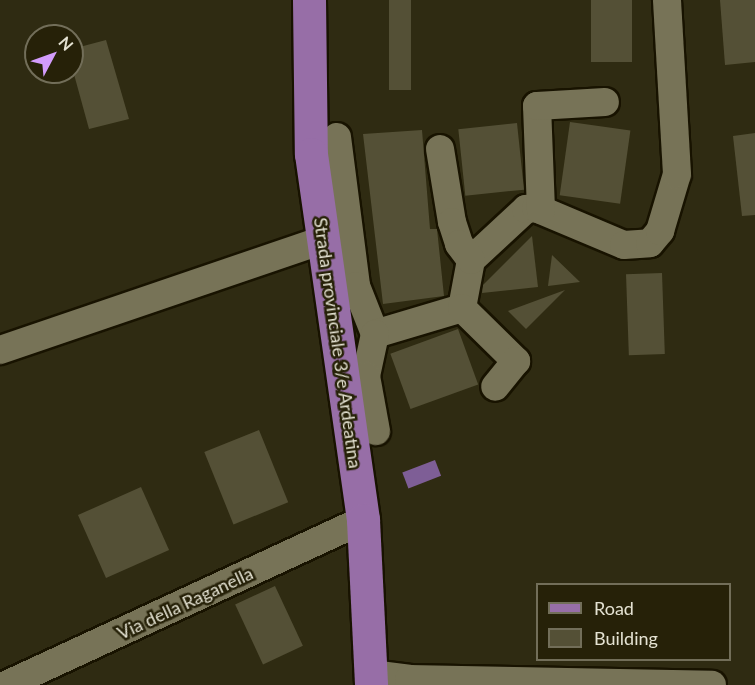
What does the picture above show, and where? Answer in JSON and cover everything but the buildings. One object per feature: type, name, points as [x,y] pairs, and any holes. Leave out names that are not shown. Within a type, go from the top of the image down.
[{"type":"main road","name":"Strada provinciale 3/e Ardeatina","points":[[309,0],[311,154],[363,520],[371,679]]},
{"type":"street","points":[[462,308],[471,260],[518,214],[541,210],[624,245],[645,245],[657,235],[677,174],[667,0]]},
{"type":"street","points":[[541,210],[537,106],[605,102]]},
{"type":"street","points":[[337,137],[356,286],[375,334],[366,376],[376,431]]},
{"type":"street","points":[[440,149],[452,222],[459,244],[471,260]]},
{"type":"street","points":[[0,350],[323,240]]},
{"type":"street","points":[[375,334],[462,308]]},
{"type":"street","points":[[462,308],[516,361],[495,387]]},
{"type":"street","name":"Via della Raganella","points":[[6,685],[363,520]]},
{"type":"street","points":[[371,679],[712,685]]},
{"type":"shaded area","points":[[435,460],[441,476],[408,488],[402,473]]}]
